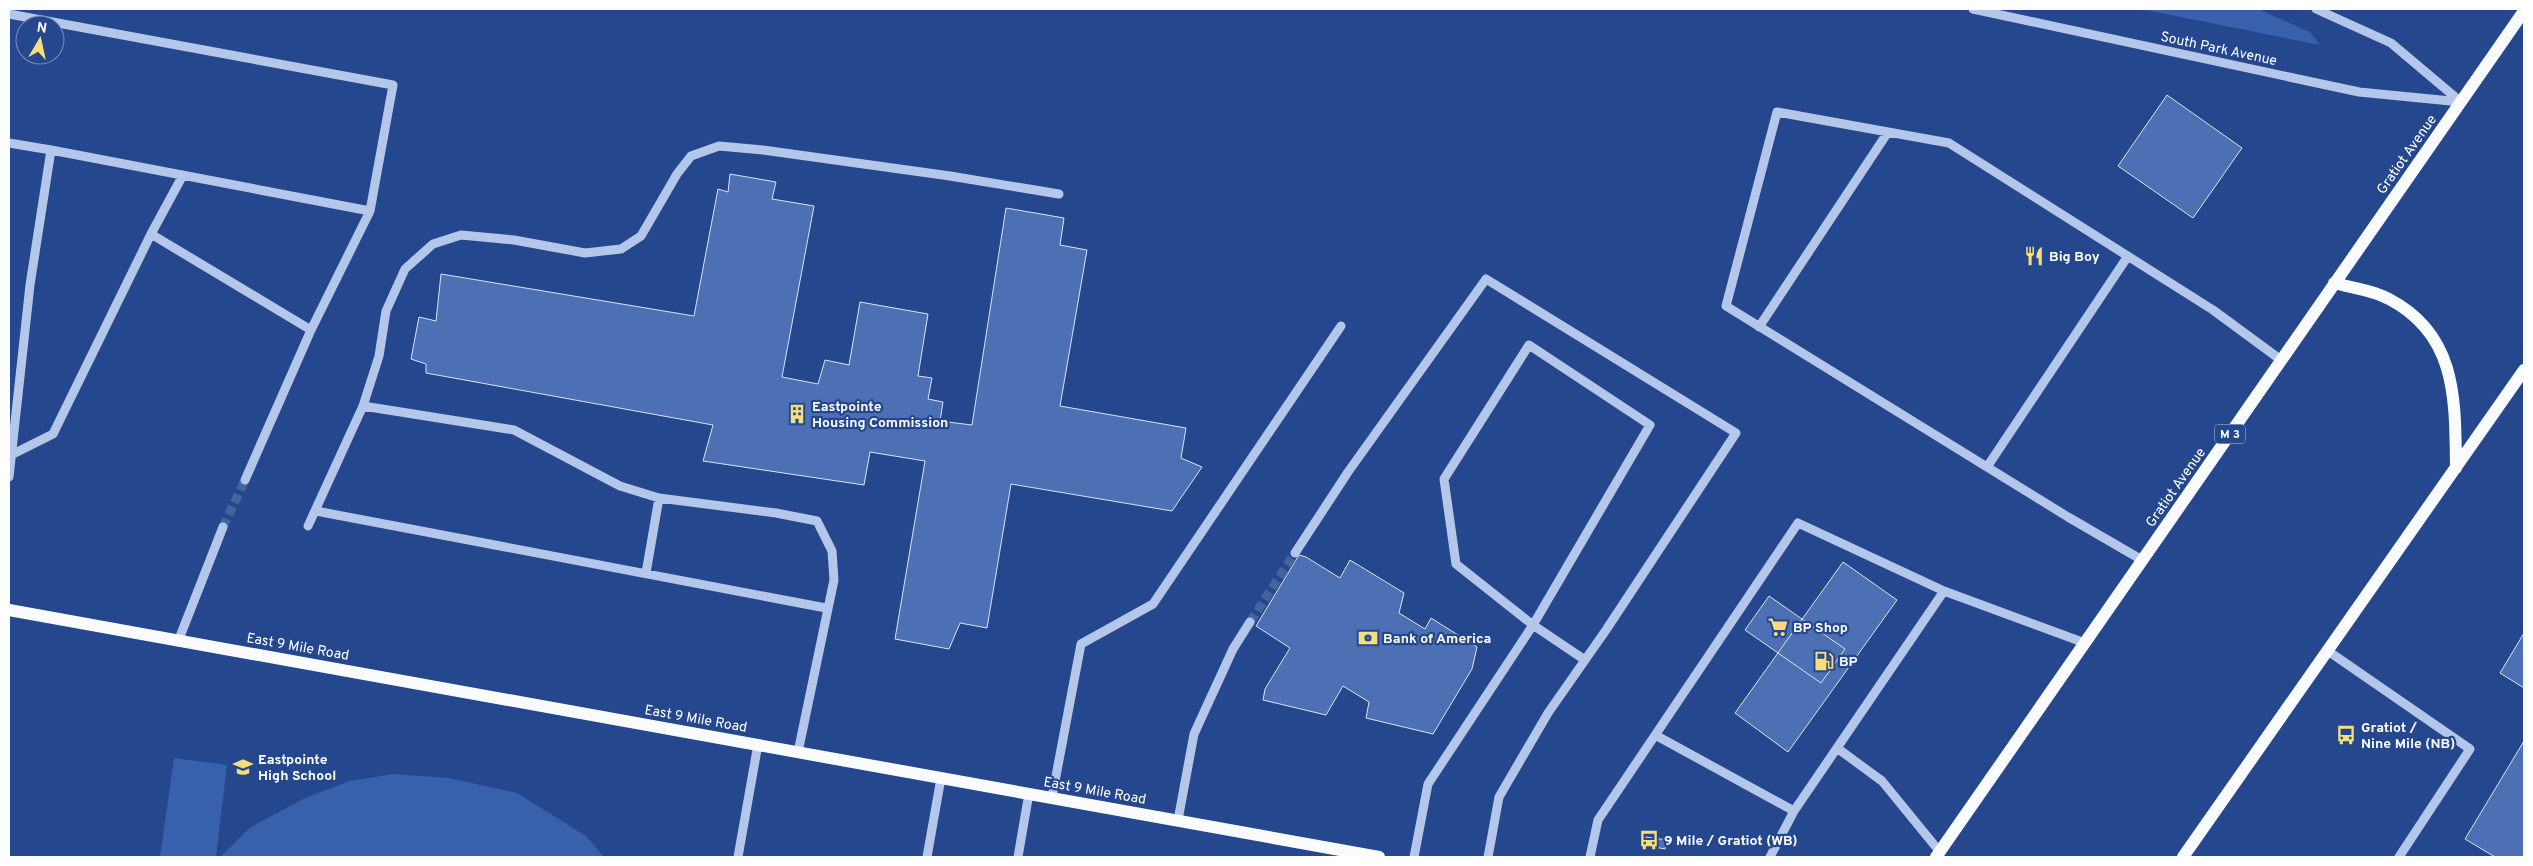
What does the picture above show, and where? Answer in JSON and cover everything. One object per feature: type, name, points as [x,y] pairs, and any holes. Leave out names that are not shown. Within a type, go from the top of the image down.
[{"type":"main road","name":"Gratiot Avenue","points":[[1938,854],[2524,11]]},
{"type":"main road","points":[[2334,284],[2389,298],[2413,315],[2433,338],[2446,365],[2455,400],[2456,468]]},
{"type":"main road","points":[[2183,857],[2524,370]]},
{"type":"main road","name":"East 9 Mile Road","points":[[9,610],[1379,857]]},
{"type":"street","name":"South Park Avenue","points":[[1973,9],[2359,92],[2461,102]]},
{"type":"street","points":[[2316,9],[2391,43],[2461,102]]},
{"type":"street","points":[[9,14],[393,85],[370,211],[311,330],[245,480]]},
{"type":"street","points":[[2142,560],[1987,468],[1726,306],[1778,112],[1948,143],[2212,310],[2281,360]]},
{"type":"street","points":[[1760,327],[1888,132]]},
{"type":"street","points":[[9,143],[370,211]]},
{"type":"street","points":[[308,526],[362,406],[379,356],[386,311],[405,269],[433,244],[461,235],[514,240],[585,253],[621,249],[641,236],[677,174],[690,156],[719,146],[763,150],[921,172],[1059,194]]},
{"type":"street","points":[[9,477],[30,285],[51,150]]},
{"type":"street","points":[[10,456],[53,434],[182,175]]},
{"type":"street","points":[[151,234],[311,330]]},
{"type":"street","points":[[1987,468],[2128,256]]},
{"type":"street","points":[[1295,553],[1348,472],[1486,280],[1736,433],[1586,660],[1548,713],[1499,797],[1488,857]]},
{"type":"street","points":[[1052,797],[1080,644],[1153,604],[1341,326]]},
{"type":"street","points":[[1414,857],[1428,784],[1533,625],[1650,424],[1529,345],[1444,479],[1456,564],[1533,625],[1586,660]]},
{"type":"street","points":[[362,406],[514,430],[561,453],[620,486],[659,498],[776,513],[817,521],[832,551],[834,580],[826,608],[798,752]]},
{"type":"street","points":[[646,573],[659,498]]},
{"type":"street","points":[[316,511],[826,608]]},
{"type":"street","points":[[1590,857],[1598,820],[1657,736],[1798,523],[1944,591],[2085,642]]},
{"type":"street","points":[[178,640],[223,527]]},
{"type":"street","points":[[1770,857],[1794,811],[1944,591]]},
{"type":"street","points":[[1178,820],[1194,734],[1233,649],[1250,622]]},
{"type":"street","points":[[2328,651],[2470,750],[2399,857]]},
{"type":"street","points":[[1657,736],[1794,811]]},
{"type":"street","points":[[738,857],[758,744]]},
{"type":"street","points":[[1837,748],[1882,781],[1938,854]]},
{"type":"street","points":[[926,857],[941,778]]},
{"type":"street","points":[[1018,857],[1029,793]]},
{"type":"shaded area","points":[[2141,9],[2258,9],[2310,32],[2320,45]]},
{"type":"shaded area","points":[[174,758],[227,765],[216,857],[160,857]]},
{"type":"shaded area","points":[[394,774],[449,778],[517,793],[586,836],[604,857],[220,857],[251,827],[305,798],[350,781]]},
{"type":"building","points":[[2167,95],[2242,148],[2193,218],[2118,166]]},
{"type":"building","name":"Eastpointe Housing Commission","points":[[730,174],[776,182],[772,199],[814,206],[782,377],[818,384],[825,360],[849,365],[860,302],[928,314],[918,376],[932,378],[928,399],[943,402],[940,421],[972,425],[1006,208],[1064,218],[1060,245],[1087,250],[1060,406],[1186,428],[1181,458],[1202,467],[1172,511],[1011,484],[987,628],[960,623],[949,649],[895,639],[925,461],[870,452],[864,485],[703,461],[713,425],[426,373],[426,364],[411,359],[419,317],[436,321],[441,274],[694,316],[718,189],[728,192]]},
{"type":"building","name":"Bank of America","points":[[1299,555],[1306,557],[1340,578],[1350,560],[1404,593],[1399,613],[1425,629],[1431,618],[1477,647],[1472,669],[1433,734],[1366,718],[1369,702],[1343,686],[1326,715],[1263,700],[1265,689],[1290,648],[1256,626]]},
{"type":"building","points":[[1843,562],[1897,600],[1788,752],[1735,713]]},
{"type":"building","points":[[1769,596],[1845,649],[1821,683],[1745,630]]},
{"type":"building","points":[[2524,633],[2524,688],[2500,673]]},
{"type":"building","points":[[2524,741],[2524,857],[2495,857],[2465,839]]},
{"type":"building","points":[[1646,837],[1667,840],[1665,849],[1644,845]]},
{"type":"tunnel","points":[[223,527],[245,480]]},
{"type":"tunnel","points":[[1250,622],[1295,553]]},
{"type":"place","name":"Big Boy","points":[[2034,256]]},
{"type":"place","name":"Eastpointe Housing Commission","points":[[797,414]]},
{"type":"place","name":"BP Shop","points":[[1778,627]]},
{"type":"place","name":"Bank of America","points":[[1368,638]]},
{"type":"place","name":"BP","points":[[1824,661]]},
{"type":"place","name":"Gratiot / Nine Mile (NB)","points":[[2346,735]]},
{"type":"place","name":"Eastpointe High School","points":[[243,767]]},
{"type":"place","name":"9 Mile / Gratiot (WB)","points":[[1649,840]]}]
